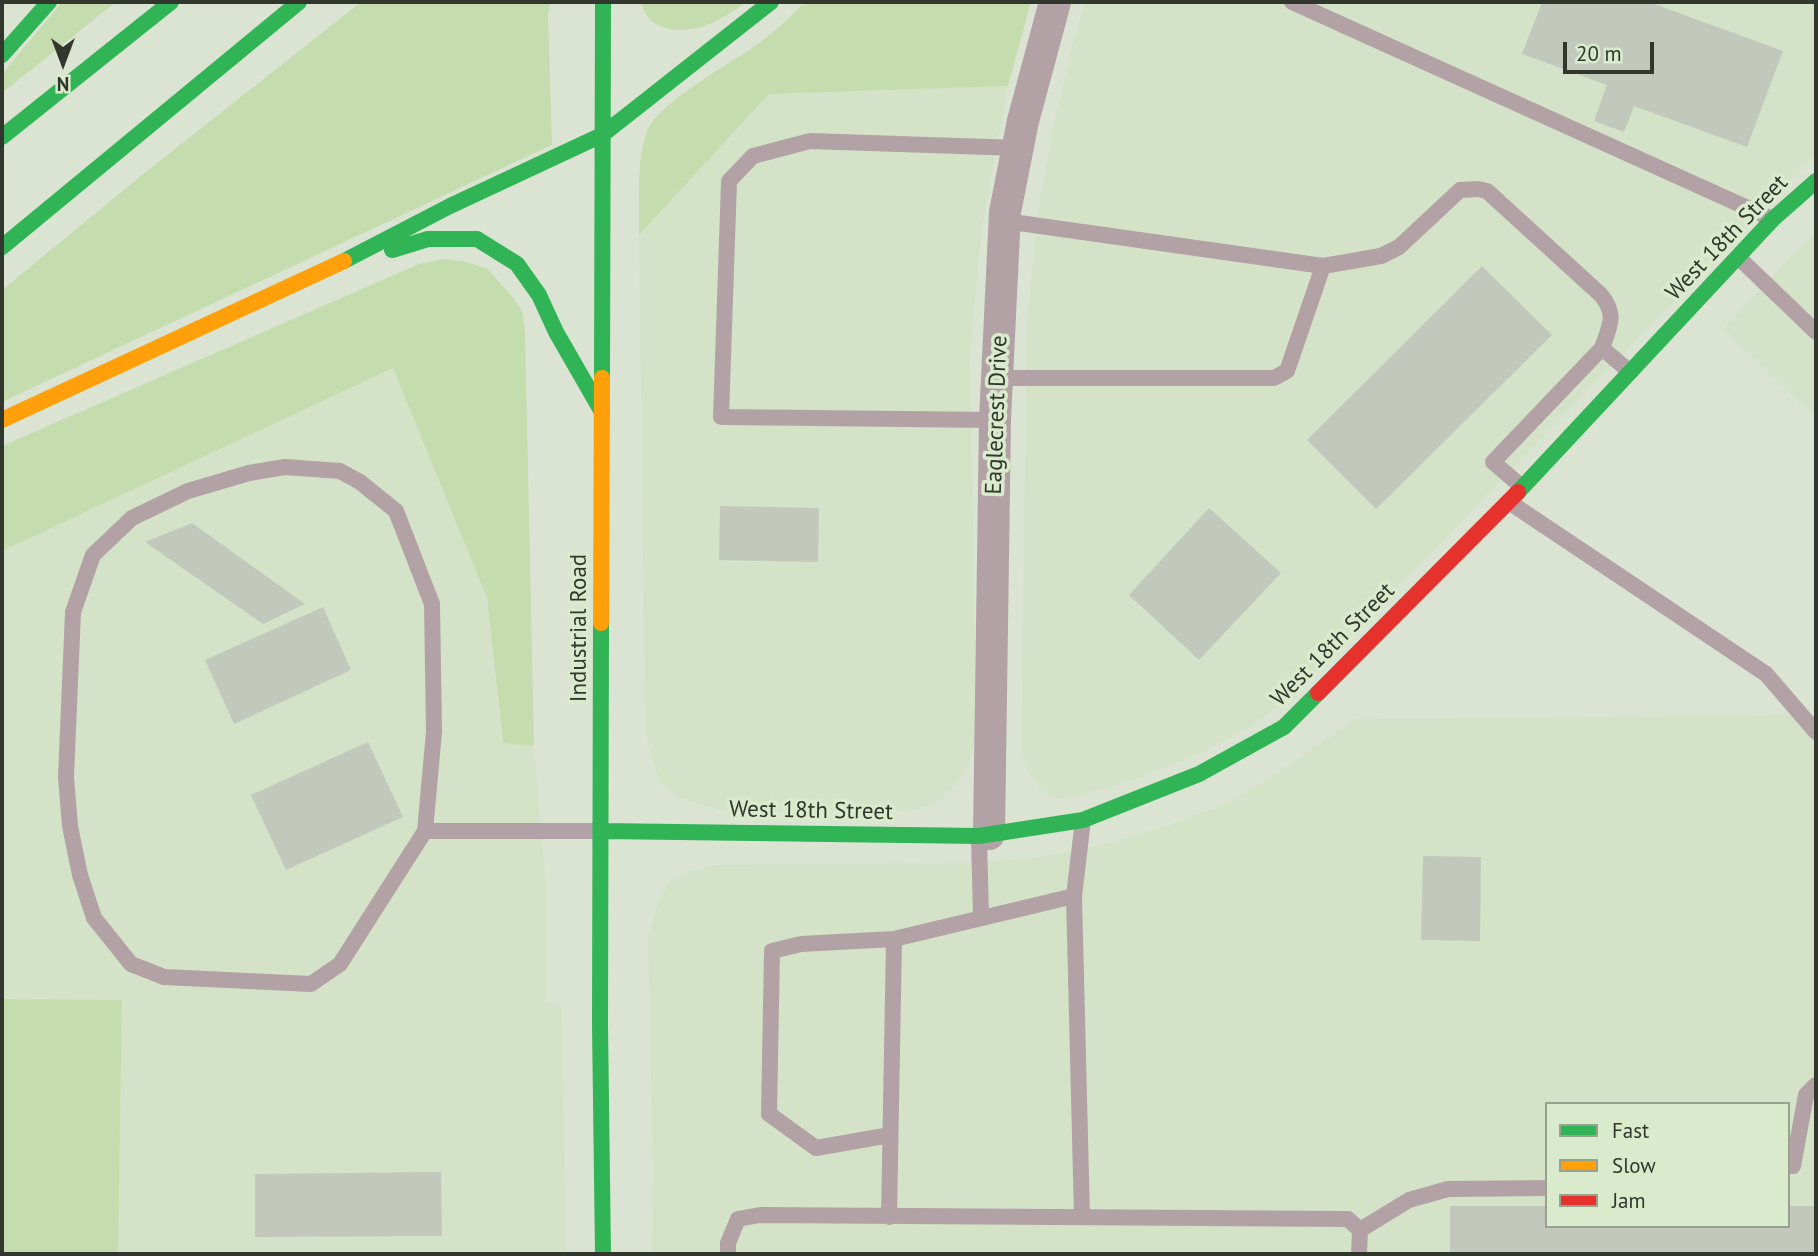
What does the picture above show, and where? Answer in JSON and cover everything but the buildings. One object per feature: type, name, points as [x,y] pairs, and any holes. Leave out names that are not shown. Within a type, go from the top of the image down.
[{"type":"main road","points":[[2,55],[49,2]]},
{"type":"main road","points":[[2,137],[171,2]]},
{"type":"main road","points":[[2,247],[299,2]]},
{"type":"main road","name":"Industrial Road","points":[[603,2],[600,1024],[603,1254]]},
{"type":"main road","points":[[2,420],[333,267],[450,206],[602,135],[771,2]]},
{"type":"main road","name":"West 18th Street","points":[[602,831],[984,835],[1083,820],[1199,775],[1284,727],[1509,502],[1773,219],[1816,181]]},
{"type":"main road","points":[[333,267],[428,239],[477,239],[517,264],[539,295],[556,332],[602,412]]},
{"type":"street","name":"Eaglecrest Drive","points":[[984,835],[995,420],[1005,221],[1018,148],[1055,2]]},
{"type":"lane","points":[[1292,2],[1773,219]]},
{"type":"lane","points":[[995,420],[721,417],[729,181],[753,156],[810,141],[1018,148]]},
{"type":"lane","points":[[1005,221],[1323,266],[1381,256],[1399,247],[1460,190],[1478,188],[1487,191],[1611,307],[1611,323],[1602,348],[1493,463],[1522,487]]},
{"type":"lane","points":[[1738,257],[1816,332]]},
{"type":"lane","points":[[998,378],[1274,378],[1287,371],[1323,266]]},
{"type":"lane","points":[[1602,348],[1630,372]]},
{"type":"lane","points":[[285,467],[340,471],[360,482],[396,511],[432,604],[434,732],[425,831],[340,964],[312,984],[164,977],[131,964],[93,918],[80,875],[70,826],[66,776],[73,612],[93,555],[131,518],[177,497],[249,473],[285,467]]},
{"type":"lane","points":[[1509,502],[1766,674],[1816,732]]},
{"type":"lane","points":[[1082,1217],[1074,896],[1083,820]]},
{"type":"lane","points":[[425,831],[602,831]]},
{"type":"lane","points":[[981,918],[984,835]]},
{"type":"lane","points":[[890,1135],[816,1148],[769,1114],[772,951],[801,944],[894,939],[1074,896]]},
{"type":"lane","points":[[889,1217],[894,939]]},
{"type":"lane","points":[[1790,1166],[1793,1166],[1806,1095],[1816,1085]]},
{"type":"lane","points":[[1360,1230],[1409,1200],[1448,1189],[1545,1188]]},
{"type":"lane","points":[[728,1254],[728,1243],[738,1219],[760,1215],[1348,1219],[1360,1230],[1359,1254]]},
{"type":"shaded area","points":[[1086,2],[1816,2],[1816,155],[1295,693],[1251,727],[1202,752],[1137,779],[1057,799],[1042,790],[1021,755],[1027,318],[1039,206],[1055,119],[1075,34]]},
{"type":"shaded area","points":[[1008,86],[982,227],[970,353],[977,738],[965,772],[947,794],[932,805],[910,811],[726,811],[678,798],[660,783],[648,744],[645,719],[639,235],[769,94]]},
{"type":"shaded area","points":[[1816,231],[1816,418],[1723,329]]},
{"type":"shaded area","points":[[393,367],[487,598],[502,743],[534,746],[546,886],[546,1003],[562,1005],[566,1254],[118,1254],[122,1000],[2,999],[2,551]]},
{"type":"shaded area","points":[[1816,715],[1816,1254],[652,1254],[648,939],[659,898],[669,883],[686,873],[714,865],[967,863],[1044,857],[1115,842],[1169,825],[1225,804],[1269,779],[1355,719]]},
{"type":"green space","points":[[62,2],[116,2],[2,93],[2,74]]},
{"type":"green space","points":[[361,2],[551,2],[548,14],[552,145],[2,402],[2,290]]},
{"type":"green space","points":[[641,2],[746,2],[708,25],[684,30],[662,27],[653,22]]},
{"type":"green space","points":[[805,2],[1031,2],[1008,86],[769,94],[639,235],[641,158],[646,134],[653,122],[679,96],[762,41]]},
{"type":"green space","points":[[444,259],[488,269],[522,311],[525,332],[534,746],[503,743],[487,598],[393,368],[2,551],[2,446],[419,264]]},
{"type":"green space","points":[[2,999],[122,1000],[118,1254],[2,1254]]},
{"type":"traffic: fast","points":[[2,55],[49,2]]},
{"type":"traffic: fast","points":[[2,137],[171,2]]},
{"type":"traffic: fast","points":[[2,247],[299,2]]},
{"type":"traffic: fast","points":[[602,378],[603,2]]},
{"type":"traffic: fast","points":[[344,261],[450,206],[602,135],[771,2]]},
{"type":"traffic: fast","points":[[1518,492],[1773,219],[1816,181]]},
{"type":"traffic: fast","points":[[392,250],[428,239],[477,239],[517,264],[539,295],[556,332],[602,412]]},
{"type":"traffic: fast","points":[[601,623],[600,1024],[603,1254]]},
{"type":"traffic: fast","points":[[602,831],[979,836],[1083,820],[1199,774],[1284,727],[1318,693]]},
{"type":"traffic: slow","points":[[2,420],[344,261]]},
{"type":"traffic: slow","points":[[601,623],[602,378]]},
{"type":"traffic: jam","points":[[1318,693],[1518,492]]}]
